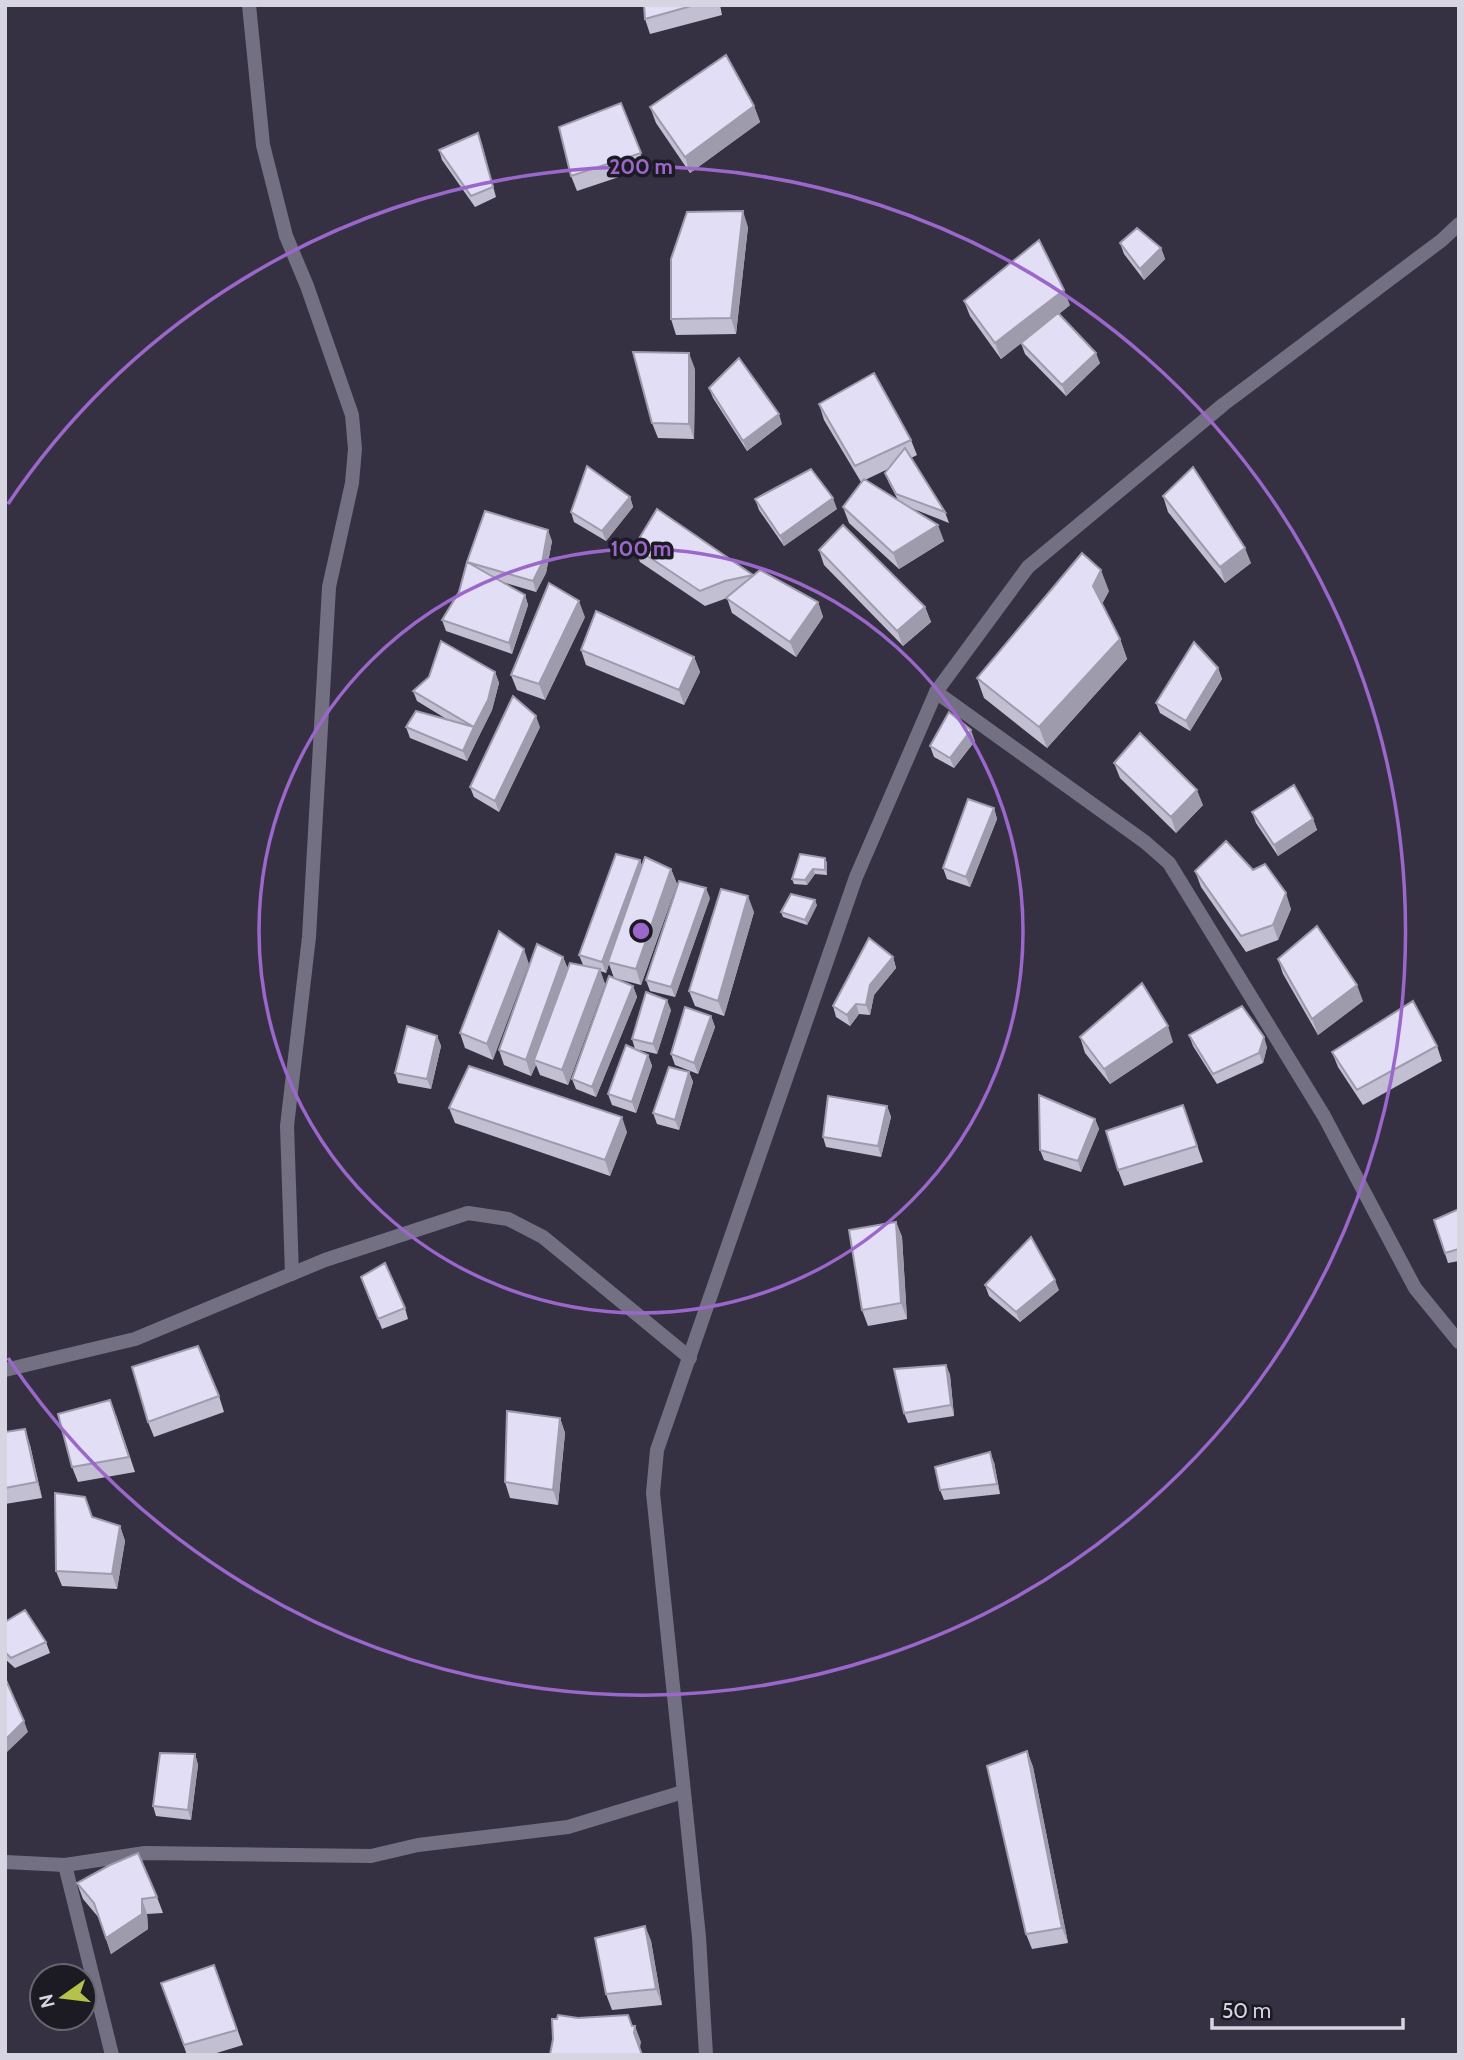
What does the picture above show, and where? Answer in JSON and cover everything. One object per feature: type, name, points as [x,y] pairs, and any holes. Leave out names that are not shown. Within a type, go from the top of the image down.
[{"type":"street","points":[[249,5],[263,145],[286,236],[307,286],[352,415],[355,449],[352,483],[329,587],[309,937],[287,1126],[292,1274]]},
{"type":"street","points":[[706,2055],[699,1937],[653,1493],[657,1450],[856,877],[936,692],[1028,567],[1224,404],[1442,240],[1459,224]]},
{"type":"street","points":[[936,692],[1145,842],[1169,863],[1324,1116],[1415,1288],[1459,1342]]},
{"type":"street","points":[[5,1370],[135,1339],[325,1260],[468,1213],[508,1219],[543,1237],[690,1358]]},
{"type":"street","points":[[5,1862],[65,1865],[145,1853],[371,1856],[418,1845],[568,1827],[683,1792]]},
{"type":"street","points":[[65,1865],[112,2055]]},
{"type":"building","points":[[644,5],[695,5],[645,19]]},
{"type":"building","points":[[726,55],[754,106],[685,157],[650,107]]},
{"type":"building","points":[[621,103],[641,153],[571,176],[559,127]]},
{"type":"building","points":[[478,133],[493,187],[471,196],[439,150]]},
{"type":"building","points":[[743,211],[731,318],[671,319],[671,259],[687,212]]},
{"type":"building","points":[[1137,228],[1161,248],[1140,269],[1120,243]]},
{"type":"building","points":[[1039,240],[1064,290],[995,343],[964,301]]},
{"type":"building","points":[[1058,313],[1096,353],[1062,385],[1021,343]]},
{"type":"building","points":[[633,352],[689,353],[689,424],[652,423]]},
{"type":"building","points":[[739,358],[779,414],[743,441],[709,388]]},
{"type":"building","points":[[874,373],[911,440],[855,466],[819,404]]},
{"type":"building","points":[[905,448],[945,512],[896,494],[885,473]]},
{"type":"building","points":[[587,466],[630,497],[602,531],[571,512]]},
{"type":"building","points":[[1193,467],[1245,548],[1220,567],[1163,496]]},
{"type":"building","points":[[811,469],[833,498],[780,536],[755,499]]},
{"type":"building","points":[[864,479],[938,525],[893,553],[843,507]]},
{"type":"building","points":[[657,509],[753,575],[725,581],[700,591],[634,547]]},
{"type":"building","points":[[485,511],[548,530],[542,563],[533,581],[467,562]]},
{"type":"building","points":[[843,525],[925,607],[897,631],[819,550]]},
{"type":"building","points":[[1082,553],[1101,570],[1093,586],[1120,639],[1039,727],[977,678]]},
{"type":"building","points":[[467,562],[525,595],[509,643],[442,620],[459,592]]},
{"type":"building","points":[[760,570],[818,602],[790,642],[726,598]]},
{"type":"building","points":[[549,583],[579,601],[539,684],[511,675]]},
{"type":"building","points":[[596,611],[694,657],[679,690],[581,650]]},
{"type":"building","points":[[441,641],[495,672],[488,700],[474,727],[413,691],[429,677]]},
{"type":"building","points":[[1194,642],[1218,668],[1186,721],[1156,703]]},
{"type":"building","points":[[513,696],[536,716],[495,801],[470,787]]},
{"type":"building","points":[[416,711],[474,727],[463,751],[406,727]]},
{"type":"building","points":[[949,712],[971,730],[950,758],[930,746]]},
{"type":"building","points":[[1140,733],[1197,790],[1171,817],[1114,763]]},
{"type":"building","points":[[1294,785],[1313,819],[1274,845],[1252,812]]},
{"type":"building","points":[[968,799],[994,808],[966,877],[943,868]]},
{"type":"building","points":[[1226,841],[1253,870],[1265,864],[1286,893],[1273,925],[1241,936],[1195,871]]},
{"type":"building","points":[[616,854],[640,860],[602,962],[579,955]]},
{"type":"building","points":[[800,854],[825,858],[825,870],[813,869],[805,880],[792,879]]},
{"type":"building","points":[[645,857],[671,869],[636,969],[608,962]]},
{"type":"building","points":[[679,881],[706,888],[671,987],[646,980]]},
{"type":"building","points":[[721,889],[748,896],[718,1001],[689,991]]},
{"type":"building","points":[[791,894],[815,900],[805,920],[781,912]]},
{"type":"building","points":[[1317,926],[1357,985],[1312,1019],[1278,959]]},
{"type":"building","points":[[499,931],[524,949],[487,1044],[460,1033]]},
{"type":"building","points":[[869,938],[893,957],[870,985],[866,1005],[856,1004],[847,1015],[833,1006]]},
{"type":"building","points":[[537,944],[563,957],[526,1060],[499,1050]]},
{"type":"building","points":[[570,963],[600,969],[562,1070],[534,1060]]},
{"type":"building","points":[[609,976],[633,986],[592,1087],[572,1079]]},
{"type":"building","points":[[1142,983],[1168,1026],[1104,1069],[1080,1037]]},
{"type":"building","points":[[646,992],[667,1000],[653,1044],[632,1039]]},
{"type":"building","points":[[1413,1001],[1437,1046],[1357,1090],[1332,1052]]},
{"type":"building","points":[[1242,1006],[1264,1037],[1259,1053],[1213,1074],[1189,1035]]},
{"type":"building","points":[[685,1007],[711,1016],[694,1063],[671,1054]]},
{"type":"building","points":[[407,1026],[437,1036],[427,1079],[395,1073]]},
{"type":"building","points":[[626,1045],[648,1055],[632,1102],[608,1094]]},
{"type":"building","points":[[469,1066],[622,1117],[605,1160],[449,1108]]},
{"type":"building","points":[[669,1067],[689,1072],[675,1120],[653,1113]]},
{"type":"building","points":[[1039,1095],[1095,1119],[1078,1161],[1040,1150]]},
{"type":"building","points":[[828,1096],[887,1106],[878,1146],[823,1137]]},
{"type":"building","points":[[1183,1105],[1197,1146],[1118,1170],[1106,1131]]},
{"type":"building","points":[[1459,1209],[1459,1249],[1445,1253],[1434,1220]]},
{"type":"building","points":[[896,1222],[901,1303],[862,1310],[849,1230]]},
{"type":"building","points":[[1031,1237],[1055,1280],[1016,1312],[985,1285]]},
{"type":"building","points":[[385,1263],[405,1308],[378,1319],[361,1277]]},
{"type":"building","points":[[198,1346],[219,1396],[148,1422],[132,1367]]},
{"type":"building","points":[[946,1365],[951,1405],[904,1413],[894,1369]]},
{"type":"building","points":[[110,1400],[129,1457],[72,1467],[58,1414]]},
{"type":"building","points":[[507,1411],[560,1418],[553,1490],[505,1482]]},
{"type":"building","points":[[25,1429],[37,1482],[5,1488],[5,1432]]},
{"type":"building","points":[[990,1452],[997,1484],[940,1490],[935,1467]]},
{"type":"building","points":[[55,1493],[85,1497],[92,1517],[120,1526],[112,1574],[56,1571]]},
{"type":"building","points":[[25,1610],[46,1642],[11,1658],[5,1652],[5,1622]]},
{"type":"building","points":[[5,1678],[24,1721],[5,1740]]},
{"type":"building","points":[[1027,1751],[1062,1928],[1026,1934],[987,1766]]},
{"type":"building","points":[[160,1753],[195,1754],[188,1810],[153,1806]]},
{"type":"building","points":[[138,1853],[157,1897],[142,1899],[142,1914],[106,1938],[94,1903],[77,1883]]},
{"type":"building","points":[[645,1926],[656,1989],[606,1994],[595,1938]]},
{"type":"building","points":[[214,1965],[237,2030],[184,2045],[161,1983]]},
{"type":"building","points":[[558,2015],[578,2018],[628,2015],[632,2026],[635,2026],[634,2033],[642,2055],[550,2055],[553,2039],[552,2019],[557,2019]]}]
